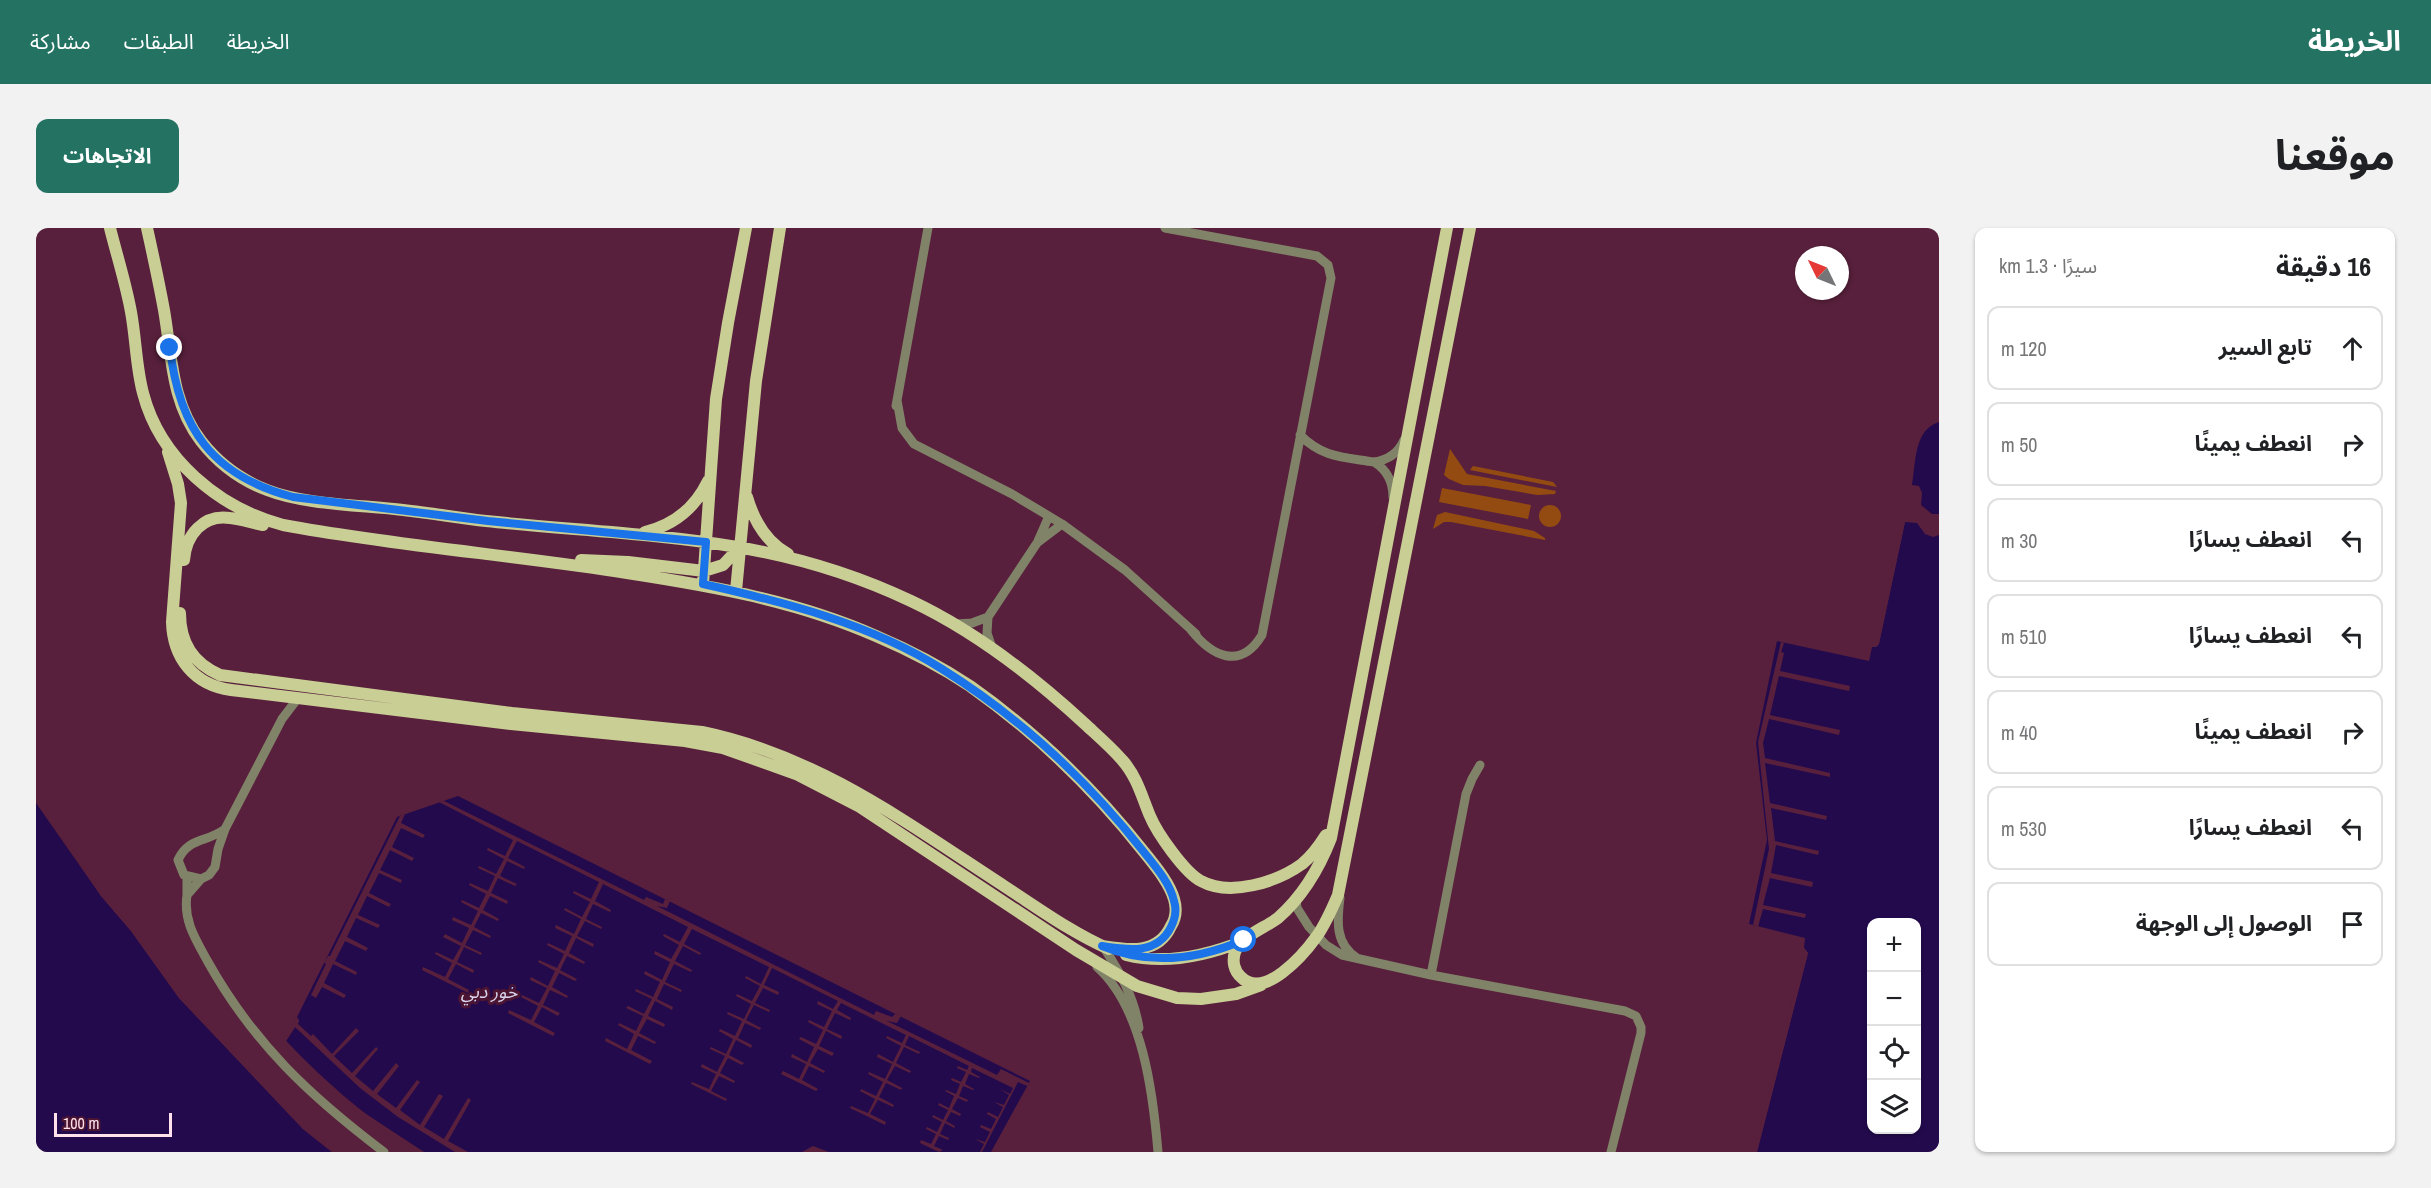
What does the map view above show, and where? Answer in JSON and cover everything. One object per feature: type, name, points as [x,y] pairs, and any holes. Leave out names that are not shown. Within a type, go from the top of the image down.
[{"type":"main road","points":[[110,228],[131,312],[143,394],[163,440],[180,493],[172,621],[174,641],[181,660],[194,675],[211,686],[231,690],[296,693],[688,730],[744,743],[800,763],[845,784],[1067,927],[1102,946],[1137,958],[1173,959],[1208,953],[1244,940],[1276,920],[1296,899],[1315,874],[1324,857],[1335,815],[1358,689],[1392,526],[1447,228]]},
{"type":"main road","points":[[147,228],[165,314],[173,379],[188,421],[200,440],[232,471],[271,492],[293,497],[488,521],[635,534],[739,547],[800,560],[856,577],[888,590],[954,624],[992,648],[1058,700],[1125,763],[1137,782],[1152,822],[1185,870],[1201,881],[1219,888],[1257,884],[1292,871],[1305,862],[1317,849],[1335,815]]},
{"type":"main road","points":[[703,584],[717,390],[746,228]]},
{"type":"main road","points":[[736,591],[756,381],[780,228]]},
{"type":"main road","points":[[1102,946],[1129,950],[1151,947],[1168,932],[1176,911],[1174,900],[1165,881],[1129,833],[1089,789],[1000,709],[939,667],[872,634],[802,610],[703,584],[283,525],[261,525],[221,517],[206,521],[195,529],[185,546],[180,626],[186,647],[192,656],[209,671],[296,693],[511,724],[685,741],[736,752],[796,774],[861,807],[1076,950],[1125,979],[1150,991],[1189,999],[1225,997],[1262,984],[1289,966],[1317,935],[1331,911],[1342,878],[1471,229]]},
{"type":"main road","points":[[163,440],[195,478],[217,495],[241,510],[283,525]]},
{"type":"main road","points":[[635,534],[659,528],[680,516],[698,499],[710,477]]},
{"type":"main road","points":[[745,488],[750,510],[765,535],[779,548],[800,560]]},
{"type":"main road","points":[[559,562],[600,560],[704,571],[723,565],[739,547]]},
{"type":"main road","points":[[1244,940],[1234,953],[1235,969],[1246,982],[1262,984]]},
{"type":"street","points":[[928,228],[897,400],[900,423],[907,437],[918,448],[1003,489],[1062,524],[1125,570],[1191,630],[1209,650],[1224,655],[1239,654],[1253,647],[1262,635],[1328,291],[1326,274],[1322,266],[1300,255],[1169,228]]},
{"type":"street","points":[[1298,453],[1322,452],[1374,462],[1389,458],[1401,446],[1415,401]]},
{"type":"street","points":[[1300,435],[1322,452]]},
{"type":"street","points":[[1374,462],[1386,472],[1393,486],[1392,526]]},
{"type":"street","points":[[992,648],[987,633],[988,617],[1037,543],[1048,516]]},
{"type":"street","points":[[1037,543],[1062,524]]},
{"type":"street","points":[[954,624],[972,623],[988,617]]},
{"type":"street","points":[[187,895],[216,867],[218,849],[225,829],[296,693]]},
{"type":"street","points":[[1431,975],[1466,794],[1480,765]]},
{"type":"street","points":[[201,879],[187,876],[179,868],[178,860],[182,850],[189,844],[206,840],[225,829]]},
{"type":"street","points":[[187,876],[188,924],[222,987],[242,1018],[299,1083],[333,1114],[384,1152]]},
{"type":"street","points":[[1342,878],[1337,927],[1345,947],[1362,961]]},
{"type":"street","points":[[1296,899],[1297,908],[1303,918],[1317,935],[1342,955],[1431,975],[1631,1012],[1636,1016],[1641,1027],[1611,1152]]},
{"type":"street","points":[[1102,946],[1125,979],[1135,1005],[1152,1101],[1158,1152]]},
{"type":"street","points":[[1076,950],[1105,974],[1121,995],[1142,1051]]},
{"type":"shaded area","points":[[1450,449],[1467,474],[1556,491],[1555,494],[1537,495],[1485,486],[1463,485],[1449,479],[1444,475]]},
{"type":"shaded area","points":[[1473,466],[1553,482],[1557,487],[1470,470]]},
{"type":"shaded area","points":[[1442,488],[1531,505],[1528,519],[1439,502]]},
{"type":"shaded area","points":[[1550,505],[1558,508],[1561,516],[1558,524],[1550,527],[1542,524],[1539,516],[1542,508]]},
{"type":"shaded area","points":[[1445,512],[1534,531],[1545,540],[1451,522],[1444,522],[1433,529],[1437,515]]},
{"type":"water","points":[[1939,422],[1939,514],[1932,514],[1921,505],[1922,493],[1919,486],[1912,485],[1921,439],[1931,426]]},
{"type":"water","points":[[1905,522],[1917,523],[1925,534],[1933,537],[1939,535],[1939,1152],[1757,1152],[1808,953],[1804,948],[1805,938],[1749,924],[1767,840],[1756,743],[1777,641],[1869,661],[1872,647],[1876,647],[1879,643]]},
{"type":"water","name":"خور دبي","points":[[458,796],[1030,1081],[991,1152],[829,1152],[813,1146],[802,1152],[424,1152],[405,1141],[334,1087],[286,1041],[299,1021],[297,1017],[397,817]]},
{"type":"water","points":[[36,803],[101,896],[131,931],[179,998],[303,1129],[332,1152],[36,1152]]},
{"type":"pier","points":[[1902,522],[1905,522],[1879,644],[1872,647],[1876,642]]},
{"type":"pier","points":[[1781,642],[1784,643],[1781,652],[1784,653],[1780,671],[1850,686],[1849,691],[1779,676],[1770,715],[1840,730],[1839,735],[1769,719],[1763,743],[1765,758],[1830,773],[1830,777],[1765,763],[1770,803],[1827,816],[1826,820],[1771,808],[1775,841],[1819,851],[1818,855],[1776,845],[1771,873],[1813,882],[1812,887],[1770,878],[1763,905],[1806,914],[1805,918],[1763,909],[1758,927],[1753,925],[1769,849],[1758,742]]},
{"type":"pier","points":[[36,800],[103,894],[133,929],[181,996],[305,1126],[335,1152],[303,1129],[179,998],[131,931],[101,896]]},
{"type":"pier","points":[[444,801],[644,900],[646,897],[663,904],[665,899],[670,901],[667,908],[657,906],[874,1015],[876,1011],[892,1017],[895,1014],[901,1016],[897,1023],[887,1021],[997,1075],[1001,1069],[1029,1084],[1027,1086],[1018,1082],[980,1152],[984,1144],[975,1139],[985,1142],[990,1132],[980,1127],[981,1125],[991,1129],[996,1119],[987,1114],[988,1112],[998,1117],[1003,1107],[994,1102],[1004,1105],[1009,1095],[1000,1089],[1010,1094],[1013,1088],[972,1068],[971,1072],[980,1077],[969,1074],[965,1084],[974,1089],[963,1086],[959,1096],[968,1100],[967,1102],[958,1098],[952,1109],[961,1114],[960,1116],[951,1112],[946,1121],[955,1126],[954,1128],[945,1123],[940,1134],[949,1138],[948,1140],[939,1136],[934,1146],[943,1150],[939,1152],[920,1143],[921,1140],[931,1144],[936,1134],[926,1129],[927,1127],[937,1132],[942,1122],[932,1117],[933,1115],[943,1120],[948,1110],[938,1105],[939,1103],[949,1108],[954,1096],[945,1091],[956,1094],[960,1084],[951,1080],[952,1078],[961,1082],[966,1072],[957,1068],[958,1066],[967,1070],[969,1066],[909,1036],[905,1045],[920,1052],[919,1054],[904,1047],[896,1063],[911,1071],[910,1073],[895,1066],[887,1080],[902,1088],[901,1090],[886,1083],[879,1097],[894,1105],[893,1107],[878,1100],[870,1114],[886,1122],[885,1125],[850,1108],[851,1106],[868,1113],[875,1099],[860,1091],[861,1089],[876,1096],[883,1082],[868,1074],[869,1072],[885,1079],[892,1064],[877,1057],[878,1054],[893,1062],[901,1046],[886,1038],[887,1036],[902,1043],[906,1035],[841,1003],[837,1010],[851,1018],[850,1020],[835,1013],[827,1029],[842,1036],[841,1039],[826,1031],[819,1046],[834,1053],[832,1056],[818,1049],[810,1063],[825,1071],[824,1073],[809,1066],[802,1080],[818,1089],[816,1091],[781,1074],[783,1071],[799,1079],[806,1064],[791,1057],[792,1054],[807,1062],[814,1047],[799,1039],[801,1037],[816,1044],[823,1030],[808,1022],[809,1020],[824,1027],[832,1011],[817,1004],[818,1001],[833,1009],[838,1001],[772,968],[764,985],[779,992],[778,995],[763,988],[755,1003],[770,1010],[769,1012],[754,1005],[746,1020],[761,1028],[760,1030],[745,1023],[738,1038],[752,1045],[751,1048],[736,1040],[729,1055],[744,1063],[742,1065],[728,1058],[720,1073],[735,1081],[734,1083],[719,1076],[711,1091],[727,1099],[726,1101],[691,1084],[692,1082],[709,1089],[716,1074],[701,1067],[702,1064],[717,1072],[725,1056],[710,1049],[711,1047],[726,1054],[733,1039],[719,1031],[720,1029],[735,1036],[742,1021],[727,1014],[728,1012],[744,1019],[751,1004],[736,996],[737,994],[752,1001],[760,986],[745,978],[746,976],[761,984],[769,967],[692,929],[684,944],[701,953],[700,955],[683,946],[675,961],[692,970],[691,972],[674,964],[665,982],[682,990],[681,992],[664,984],[657,999],[673,1007],[672,1010],[655,1001],[648,1016],[665,1024],[664,1027],[647,1019],[639,1033],[656,1042],[655,1044],[638,1036],[631,1050],[652,1061],[650,1064],[605,1041],[606,1038],[627,1049],[634,1034],[618,1025],[619,1023],[636,1031],[643,1016],[626,1008],[628,1006],[644,1014],[652,999],[635,991],[636,989],[653,997],[660,982],[644,974],[645,971],[662,980],[670,962],[654,954],[655,951],[671,959],[679,945],[663,936],[664,934],[680,942],[688,927],[603,884],[595,901],[611,910],[610,912],[593,904],[586,919],[602,927],[601,929],[585,921],[577,936],[594,944],[593,947],[576,938],[569,953],[585,962],[584,964],[567,956],[560,970],[577,979],[575,981],[559,973],[552,987],[568,996],[567,998],[550,990],[543,1005],[560,1013],[558,1016],[542,1007],[534,1022],[555,1033],[553,1036],[508,1013],[509,1010],[531,1020],[538,1006],[521,997],[522,995],[539,1003],[547,988],[530,980],[531,977],[548,986],[555,971],[538,962],[539,960],[557,968],[564,954],[547,945],[548,943],[565,951],[572,936],[555,928],[556,925],[574,934],[581,919],[564,910],[565,908],[582,917],[590,902],[573,893],[574,891],[591,899],[599,882],[517,841],[508,858],[525,867],[524,869],[507,861],[500,876],[517,884],[515,886],[498,878],[491,893],[508,901],[507,904],[490,896],[483,910],[499,919],[498,921],[481,913],[474,927],[491,936],[490,938],[473,930],[465,945],[482,953],[481,955],[464,947],[457,962],[474,970],[473,973],[456,964],[448,979],[469,990],[468,993],[422,970],[423,967],[445,977],[452,963],[435,954],[436,952],[453,960],[461,946],[443,937],[445,934],[462,943],[469,928],[452,920],[453,917],[471,925],[478,911],[461,902],[462,900],[479,908],[486,894],[469,885],[470,883],[488,891],[495,876],[478,868],[479,866],[496,874],[504,859],[487,850],[488,848],[505,856],[513,840],[439,802]]},
{"type":"pier","points":[[405,814],[401,823],[425,835],[423,838],[401,828],[392,847],[414,858],[412,861],[390,850],[380,870],[402,880],[401,883],[379,873],[369,893],[391,904],[389,907],[367,896],[358,915],[380,925],[378,928],[356,918],[347,937],[368,948],[366,951],[345,941],[335,961],[357,972],[356,975],[333,964],[324,983],[346,995],[344,998],[322,987],[316,998],[311,995],[326,964],[324,963],[330,956],[400,816]]},
{"type":"pier","points":[[1804,948],[1808,953],[1757,1152],[1754,1152],[1804,953]]},
{"type":"pier","points":[[294,1016],[299,1020],[298,1024],[311,1036],[313,1034],[332,1054],[356,1028],[359,1031],[334,1056],[352,1073],[376,1047],[378,1049],[355,1076],[373,1091],[396,1063],[399,1066],[377,1094],[396,1108],[417,1080],[420,1082],[400,1110],[420,1125],[439,1094],[443,1096],[424,1127],[444,1139],[468,1098],[471,1100],[448,1141],[468,1152],[455,1152],[398,1117],[360,1088],[295,1027],[286,1041],[325,1082],[360,1110],[424,1152],[418,1152],[406,1146],[358,1113],[323,1084],[283,1043],[296,1021]]},
{"type":"route","points":[[170,348],[173,379],[179,400],[200,440],[232,471],[271,492],[293,497],[488,521],[706,542],[703,584],[778,602],[826,617],[906,649],[939,667],[1000,709],[1045,747],[1109,810],[1165,881],[1174,900],[1176,911],[1168,932],[1161,941],[1140,950],[1102,946],[1137,958],[1173,959],[1208,953],[1244,940]]}]
